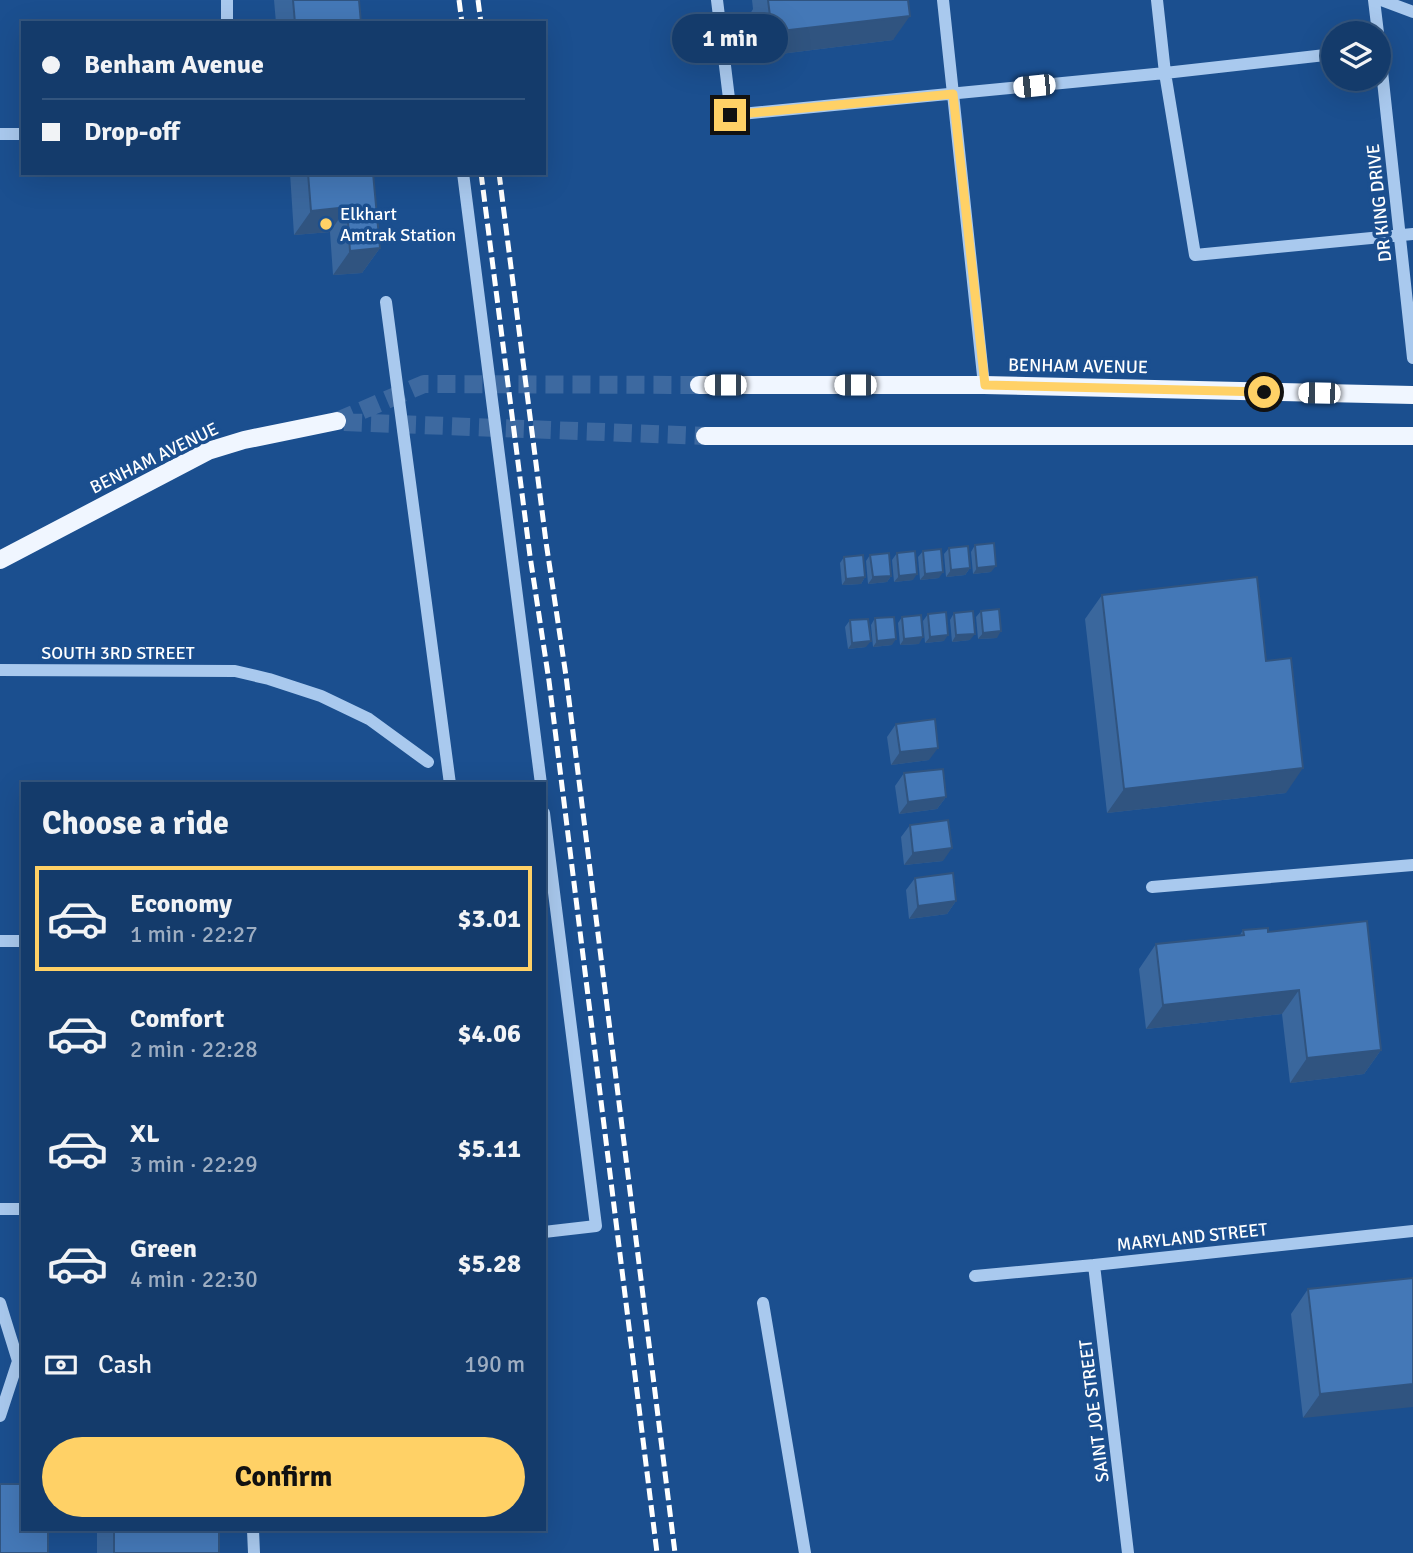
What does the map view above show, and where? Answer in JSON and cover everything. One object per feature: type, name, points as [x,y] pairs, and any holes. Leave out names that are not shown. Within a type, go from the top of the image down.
[{"type":"main road","name":"BENHAM AVENUE","points":[[699,385],[985,385],[1413,396]]},
{"type":"main road","name":"BENHAM AVENUE","points":[[0,560],[208,452],[244,440],[337,421]]},
{"type":"main road","points":[[705,436],[1413,436]]},
{"type":"street","points":[[227,0],[227,21]]},
{"type":"street","points":[[717,0],[730,115],[1321,55]]},
{"type":"street","points":[[943,0],[985,385]]},
{"type":"street","points":[[1157,0],[1165,73],[1195,256],[1406,235]]},
{"type":"street","points":[[1374,0],[1377,21]]},
{"type":"street","points":[[1381,0],[1413,12]]},
{"type":"street","name":"DR KING DRIVE","points":[[1385,91],[1406,235],[1413,358]]},
{"type":"street","points":[[0,134],[21,134]]},
{"type":"street","points":[[463,175],[541,782]]},
{"type":"street","points":[[386,302],[450,782]]},
{"type":"street","name":"SOUTH 3RD STREET","points":[[0,670],[235,671],[321,696],[369,719],[428,762]]},
{"type":"street","points":[[546,829],[596,1226],[546,1232]]},
{"type":"street","points":[[1152,887],[1413,865]]},
{"type":"street","points":[[0,941],[21,941]]},
{"type":"street","points":[[0,1209],[21,1209]]},
{"type":"street","name":"MARYLAND STREET","points":[[975,1276],[1413,1231]]},
{"type":"street","name":"SAINT JOE STREET","points":[[1094,1265],[1128,1553]]},
{"type":"street","points":[[0,1303],[18,1361],[0,1416]]},
{"type":"street","points":[[763,1303],[806,1553]]},
{"type":"street","points":[[253,1531],[254,1553]]},
{"type":"building","points":[[293,0],[359,0],[361,21],[295,21]]},
{"type":"building","points":[[768,0],[908,0],[910,16],[772,32]]},
{"type":"building","points":[[308,175],[373,175],[380,248],[350,251],[347,207],[311,211]]},
{"type":"building","points":[[994,543],[996,566],[977,568],[975,545]]},
{"type":"building","points":[[968,546],[970,568],[951,570],[949,548]]},
{"type":"building","points":[[941,549],[943,572],[925,574],[923,551]]},
{"type":"building","points":[[915,551],[917,574],[899,576],[897,553]]},
{"type":"building","points":[[889,553],[891,576],[873,577],[870,555]]},
{"type":"building","points":[[863,555],[865,577],[846,579],[844,557]]},
{"type":"building","points":[[1257,577],[1266,661],[1291,658],[1303,768],[1124,789],[1102,595]]},
{"type":"building","points":[[999,609],[1001,631],[983,633],[981,611]]},
{"type":"building","points":[[973,611],[975,634],[956,635],[954,613]]},
{"type":"building","points":[[946,612],[948,635],[930,637],[928,614]]},
{"type":"building","points":[[921,615],[923,637],[904,639],[902,617]]},
{"type":"building","points":[[894,617],[896,639],[877,641],[875,618]]},
{"type":"building","points":[[868,619],[871,641],[852,643],[850,620]]},
{"type":"building","points":[[935,719],[938,748],[900,752],[896,724]]},
{"type":"building","points":[[943,769],[946,797],[908,802],[904,773]]},
{"type":"building","points":[[948,820],[952,848],[913,853],[910,825]]},
{"type":"building","points":[[953,873],[956,901],[918,906],[915,878]]},
{"type":"building","points":[[1367,921],[1381,1050],[1307,1058],[1299,990],[1163,1005],[1156,944],[1244,935],[1243,930],[1268,928],[1268,932]]},
{"type":"building","points":[[1413,1278],[1413,1384],[1320,1394],[1308,1289]]},
{"type":"building","points":[[0,1484],[21,1484],[21,1531],[48,1531],[48,1553],[0,1553]]},
{"type":"building","points":[[114,1531],[219,1531],[219,1553],[114,1553]]},
{"type":"tunnel","points":[[337,421],[424,384],[699,385]]},
{"type":"tunnel","points":[[344,422],[705,436]]},
{"type":"railway","points":[[459,0],[462,21]]},
{"type":"railway","points":[[478,0],[481,21]]},
{"type":"railway","points":[[481,175],[530,556],[549,681],[657,1553]]},
{"type":"railway","points":[[499,175],[546,542],[566,676],[675,1553]]},
{"type":"place","name":"Elkhart Amtrak Station","points":[[326,224]]},
{"type":"route","points":[[730,115],[953,94],[985,385],[1264,392]]}]
